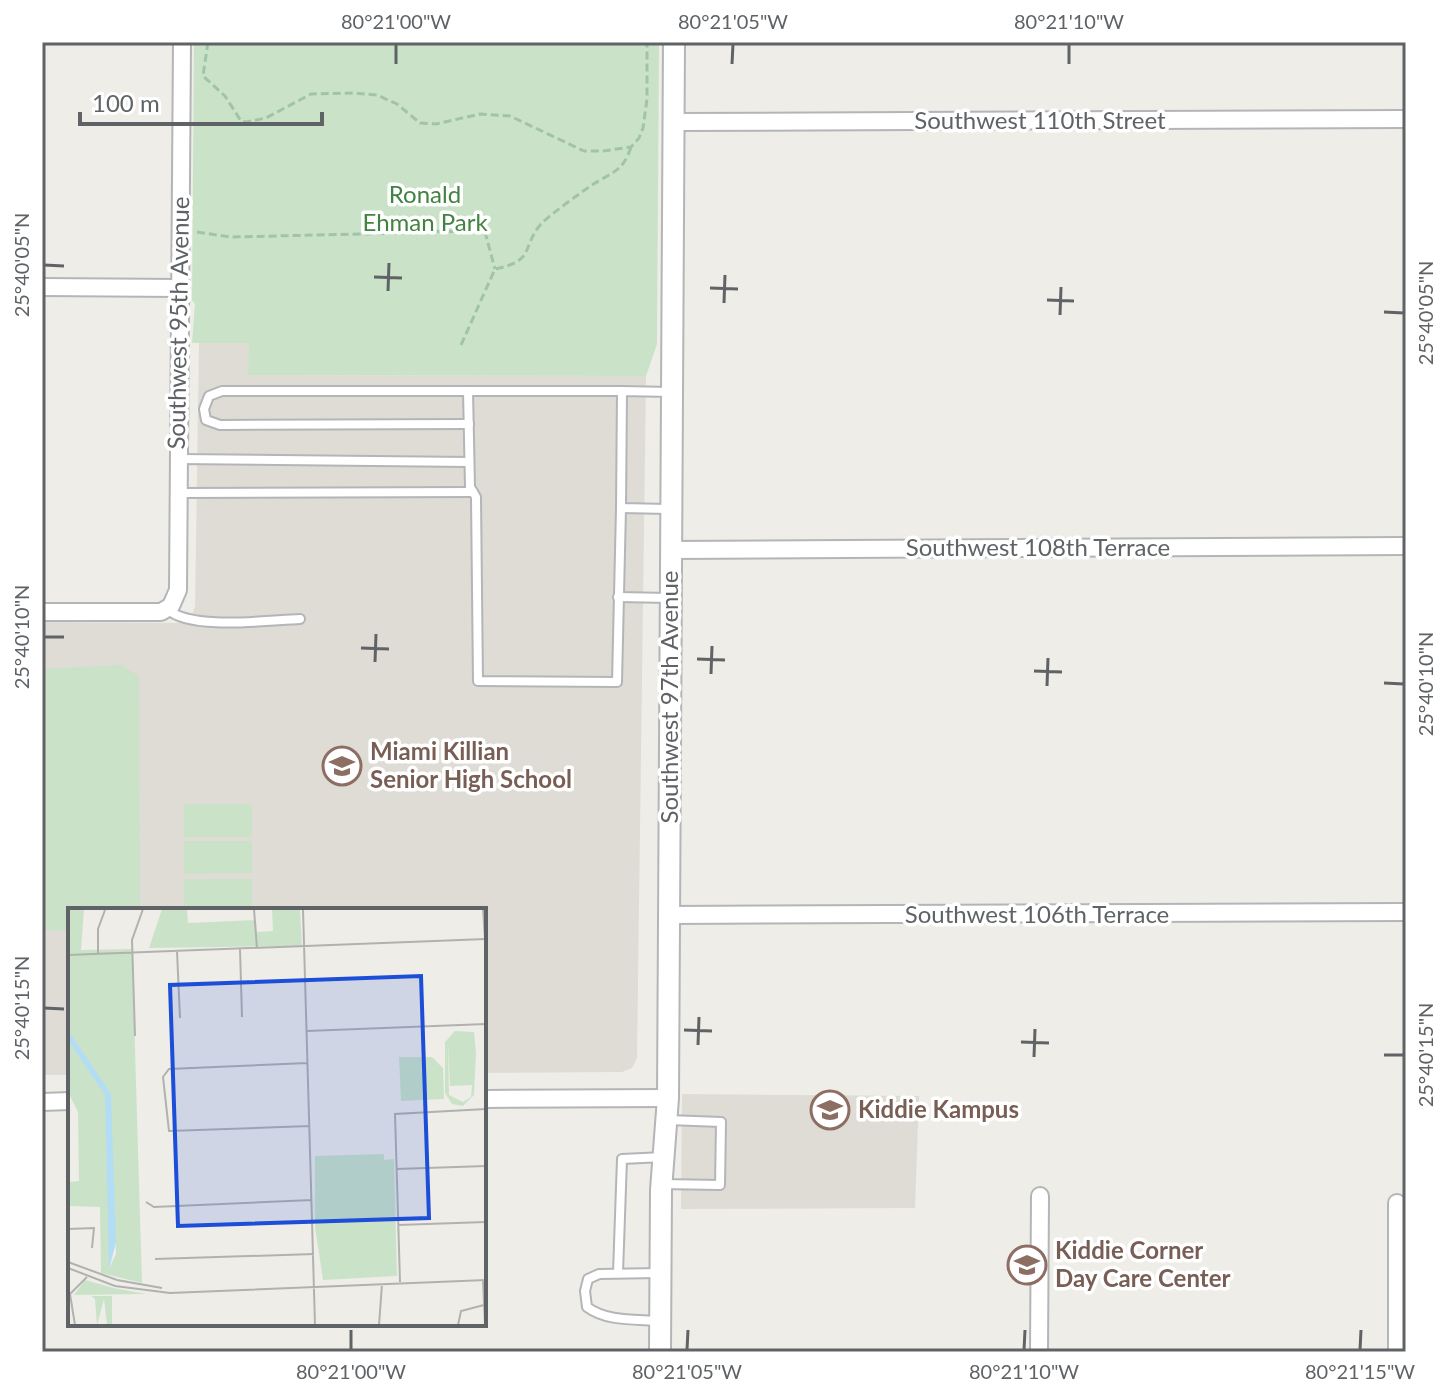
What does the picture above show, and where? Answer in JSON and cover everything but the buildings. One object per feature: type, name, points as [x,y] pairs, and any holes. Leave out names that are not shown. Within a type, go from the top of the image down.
[{"type":"street","name":"Southwest 95th Avenue","points":[[170,606],[178,590],[182,42]]},
{"type":"street","name":"Southwest 97th Avenue","points":[[660,1352],[662,1184],[668,1098],[674,42]]},
{"type":"street","name":"Southwest 110th Street","points":[[673,122],[1406,119]]},
{"type":"street","points":[[42,287],[179,288]]},
{"type":"street","name":"Southwest 108th Terrace","points":[[671,550],[1406,546]]},
{"type":"street","points":[[42,612],[156,613],[170,606]]},
{"type":"street","name":"Southwest 106th Terrace","points":[[669,915],[1406,912]]},
{"type":"street","points":[[486,1099],[668,1098]]},
{"type":"street","points":[[42,1102],[68,1101]]},
{"type":"street","points":[[1039,1352],[1040,1196]]},
{"type":"street","points":[[1397,1203],[1397,1352]]},
{"type":"lane","points":[[469,424],[220,425],[206,420],[204,409],[209,396],[222,391],[672,392]]},
{"type":"lane","points":[[468,391],[470,487],[476,497],[478,681],[617,682],[622,391]]},
{"type":"lane","points":[[178,459],[469,462]]},
{"type":"lane","points":[[178,493],[473,492]]},
{"type":"lane","points":[[621,508],[671,509]]},
{"type":"lane","points":[[618,597],[670,598]]},
{"type":"lane","points":[[170,606],[172,614],[200,621],[300,619]]},
{"type":"lane","points":[[662,1184],[720,1185],[721,1122],[667,1119]]},
{"type":"lane","points":[[618,1273],[622,1159],[664,1157]]},
{"type":"lane","points":[[660,1273],[599,1274],[588,1279],[585,1291],[587,1307],[612,1317],[660,1321]]},
{"type":"path","points":[[208,42],[203,76],[225,96],[241,121],[266,118],[311,94],[354,93],[377,95],[397,104],[420,123],[436,124],[480,114],[510,116],[584,151],[631,147]]},
{"type":"path","points":[[495,269],[517,263],[527,254],[539,226],[592,185],[616,173],[627,158],[643,128],[647,42]]},
{"type":"path","points":[[191,232],[239,237],[415,231],[485,232],[492,228]]},
{"type":"path","points":[[461,345],[495,269],[485,232]]},
{"type":"shaded area","name":"Miami Killian Senior High School","points":[[199,343],[249,343],[249,375],[646,376],[637,1058],[632,1068],[622,1072],[486,1073],[486,908],[68,908],[68,1075],[42,1075],[42,622],[179,623],[190,619],[195,607]]},
{"type":"shaded area","points":[[682,1094],[919,1096],[915,1208],[681,1209]]},
{"type":"green space","name":"Ronald Ehman Park","points":[[194,42],[659,42],[657,344],[646,376],[248,375],[249,343],[192,343],[195,304],[192,300]]},
{"type":"green space","points":[[121,665],[139,676],[140,908],[68,908],[68,931],[42,930],[42,669]]},
{"type":"green space","points":[[184,804],[252,804],[252,837],[184,837]]},
{"type":"green space","points":[[184,841],[252,841],[252,873],[184,874]]},
{"type":"green space","points":[[184,879],[252,879],[252,908],[184,908]]},
{"type":"place","name":"Miami Killian Senior High School","points":[[342,766]]},
{"type":"place","name":"Kiddie Kampus","points":[[830,1110]]},
{"type":"place","name":"Kiddie Corner Day Care Center","points":[[1027,1265]]}]
